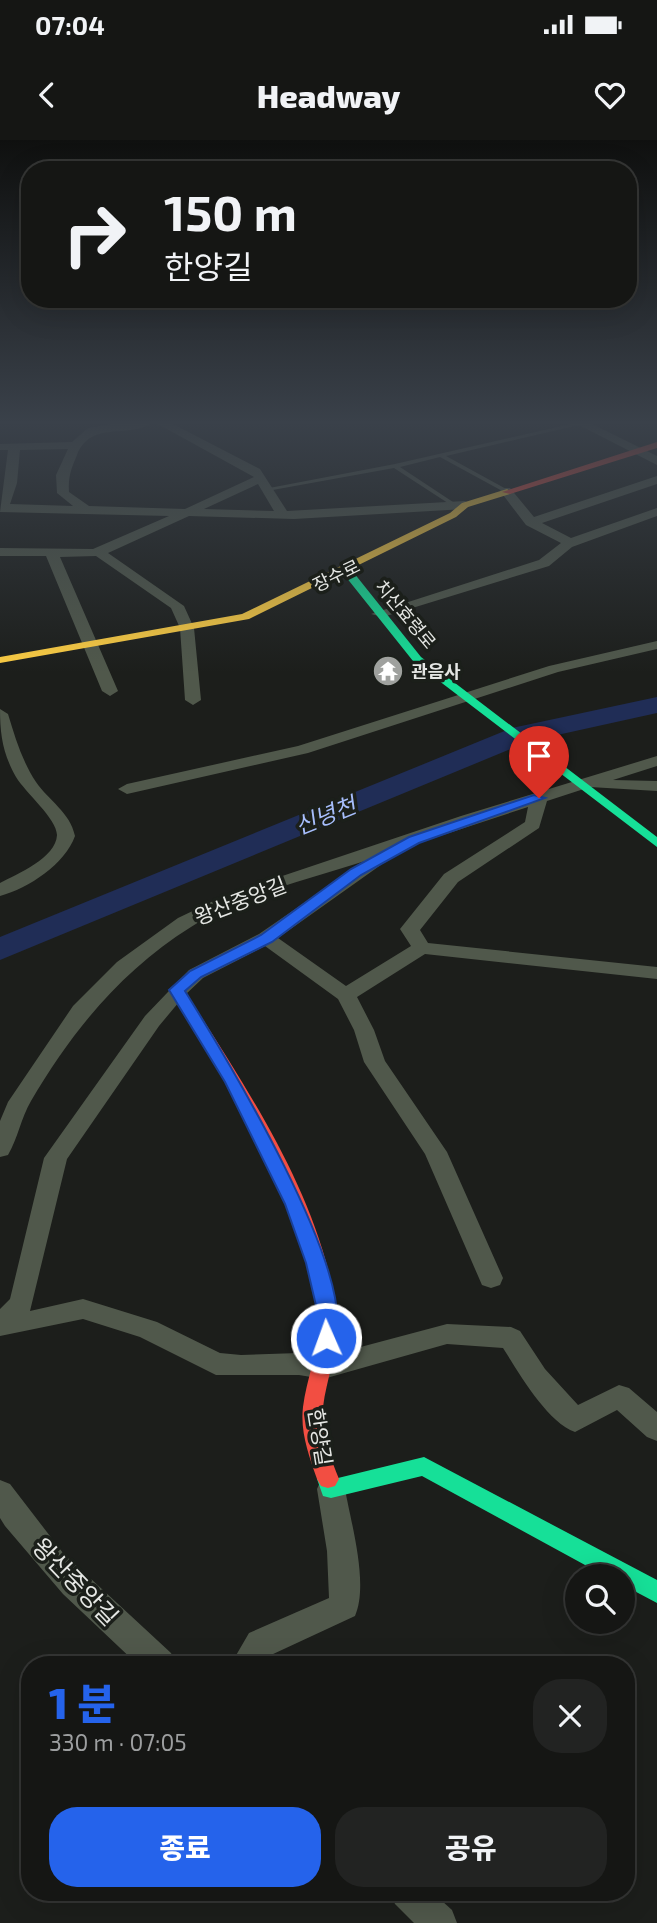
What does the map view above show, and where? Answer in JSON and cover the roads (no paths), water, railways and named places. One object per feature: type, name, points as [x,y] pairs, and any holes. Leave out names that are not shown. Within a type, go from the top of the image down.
[{"type":"main road","name":"장수로","points":[[0,660],[245,617],[346,570],[453,515],[458,506]]},
{"type":"main road","name":"치산효령로","points":[[346,570],[378,614],[417,659],[578,784]]},
{"type":"main road","points":[[578,784],[657,843]]},
{"type":"main road","name":"한양길","points":[[177,990],[233,1082],[295,1204],[316,1263],[328,1314],[323,1368],[312,1408],[319,1453],[331,1489],[424,1466],[657,1592]]},
{"type":"street","points":[[81,506],[88,511]]},
{"type":"street","points":[[0,552],[99,552],[204,506]]},
{"type":"street","points":[[277,506],[282,514]]},
{"type":"street","points":[[1,508],[183,514],[282,514],[435,506]]},
{"type":"street","points":[[518,506],[531,522],[571,543]]},
{"type":"street","points":[[531,522],[578,506]]},
{"type":"street","points":[[378,614],[544,563],[571,543],[657,512]]},
{"type":"street","points":[[99,552],[177,606],[187,628],[193,700]]},
{"type":"street","points":[[52,554],[110,691]]},
{"type":"street","points":[[127,789],[302,750],[469,701],[554,669],[657,645]]},
{"type":"street","points":[[0,713],[12,756],[38,797],[56,813],[65,828],[65,838],[48,862],[0,890]]},
{"type":"street","name":"왕산중앙길","points":[[0,1149],[19,1102],[80,1011],[124,966],[185,922],[233,899],[578,784],[657,761]]},
{"type":"street","points":[[578,784],[657,786]]},
{"type":"street","points":[[422,948],[410,929],[451,878],[533,824],[539,798]]},
{"type":"street","points":[[2,1324],[22,1303],[56,1158],[152,1021],[177,990],[196,974],[267,938],[356,872],[414,840]]},
{"type":"street","points":[[267,938],[314,975],[346,995],[364,1030],[375,1062],[436,1152],[491,1278]]},
{"type":"street","points":[[346,995],[422,948],[573,967],[657,973]]},
{"type":"street","points":[[2,1324],[37,1321],[83,1309],[148,1329],[216,1364],[299,1364],[323,1368],[447,1334],[511,1338],[536,1377],[575,1420],[619,1396],[657,1429]]},
{"type":"street","name":"한양길","points":[[252,1656],[260,1644],[344,1606],[342,1551],[331,1489]]},
{"type":"street","name":"왕산중앙길","points":[[0,1493],[9,1508],[61,1569],[152,1656]]},
{"type":"street","points":[[416,1901],[439,1923]]},
{"type":"waterway","name":"신녕천","points":[[0,949],[522,734],[657,705]]},
{"type":"place","name":"관음사","points":[[388,671]]}]
